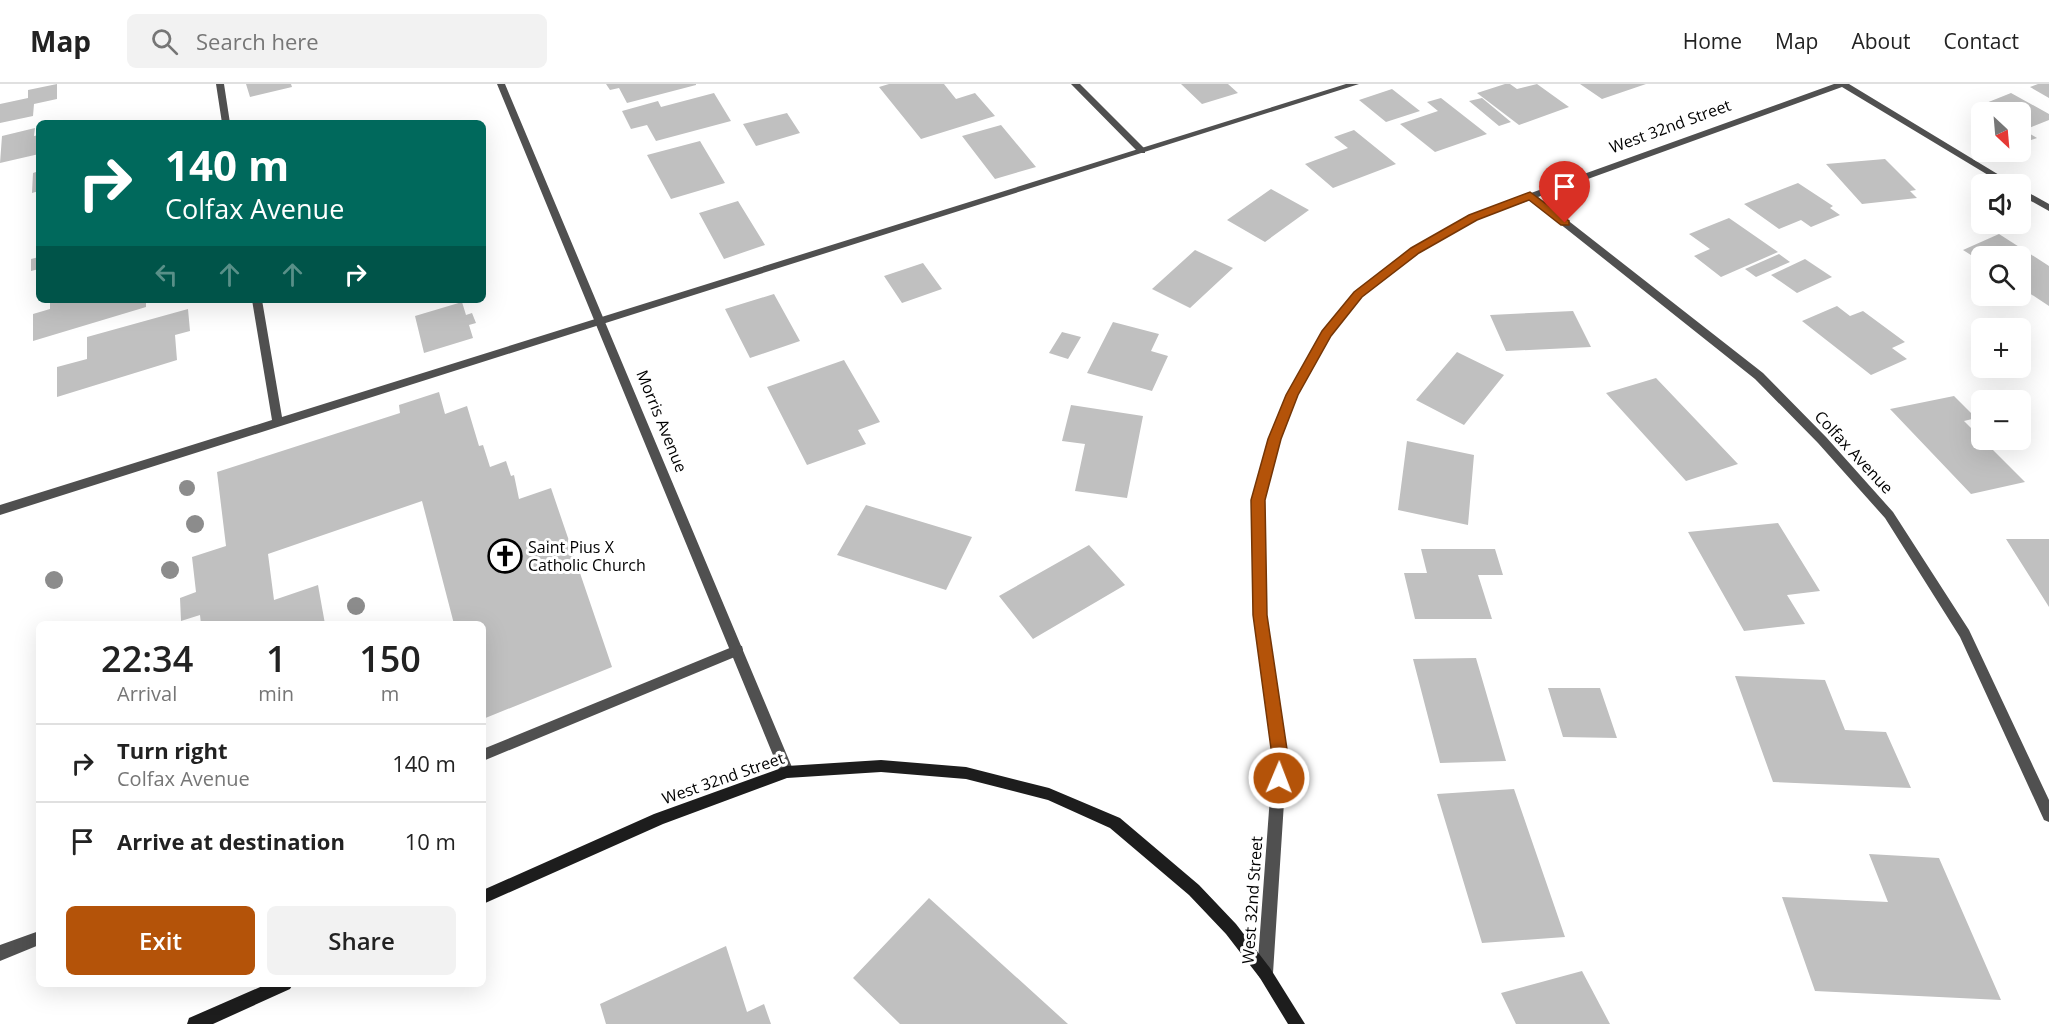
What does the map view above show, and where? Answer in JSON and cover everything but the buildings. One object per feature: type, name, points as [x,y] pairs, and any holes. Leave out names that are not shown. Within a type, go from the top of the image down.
[{"type":"street","points":[[220,84],[226,120]]},
{"type":"street","name":"Morris Avenue","points":[[501,84],[787,772]]},
{"type":"street","points":[[1075,84],[1142,151]]},
{"type":"street","points":[[0,510],[1355,84]]},
{"type":"street","points":[[1842,84],[1992,174]]},
{"type":"street","name":"West 32nd Street","points":[[1265,973],[1280,756],[1260,615],[1258,500],[1274,439],[1292,395],[1326,334],[1358,294],[1415,251],[1473,217],[1842,84]]},
{"type":"street","name":"Colfax Avenue","points":[[1530,195],[1759,376],[1822,440],[1889,515],[1965,634],[2049,815]]},
{"type":"street","points":[[2031,197],[2049,208]]},
{"type":"street","points":[[258,303],[278,423]]},
{"type":"street","points":[[486,754],[737,650]]},
{"type":"street","name":"West 32nd Street","points":[[486,896],[659,819],[787,772],[881,766],[966,773],[1049,794],[1115,823],[1194,890],[1232,928],[1265,973]]},
{"type":"street","points":[[0,953],[36,939]]},
{"type":"street","points":[[1265,973],[1297,1024]]},
{"type":"street","points":[[195,1024],[278,987]]},
{"type":"place","name":"Saint Pius X Catholic Church","points":[[505,556]]},
{"type":"route","points":[[1279,778],[1280,756],[1260,615],[1258,500],[1274,439],[1292,395],[1326,334],[1358,294],[1415,251],[1473,217],[1530,195],[1565,223]]}]
